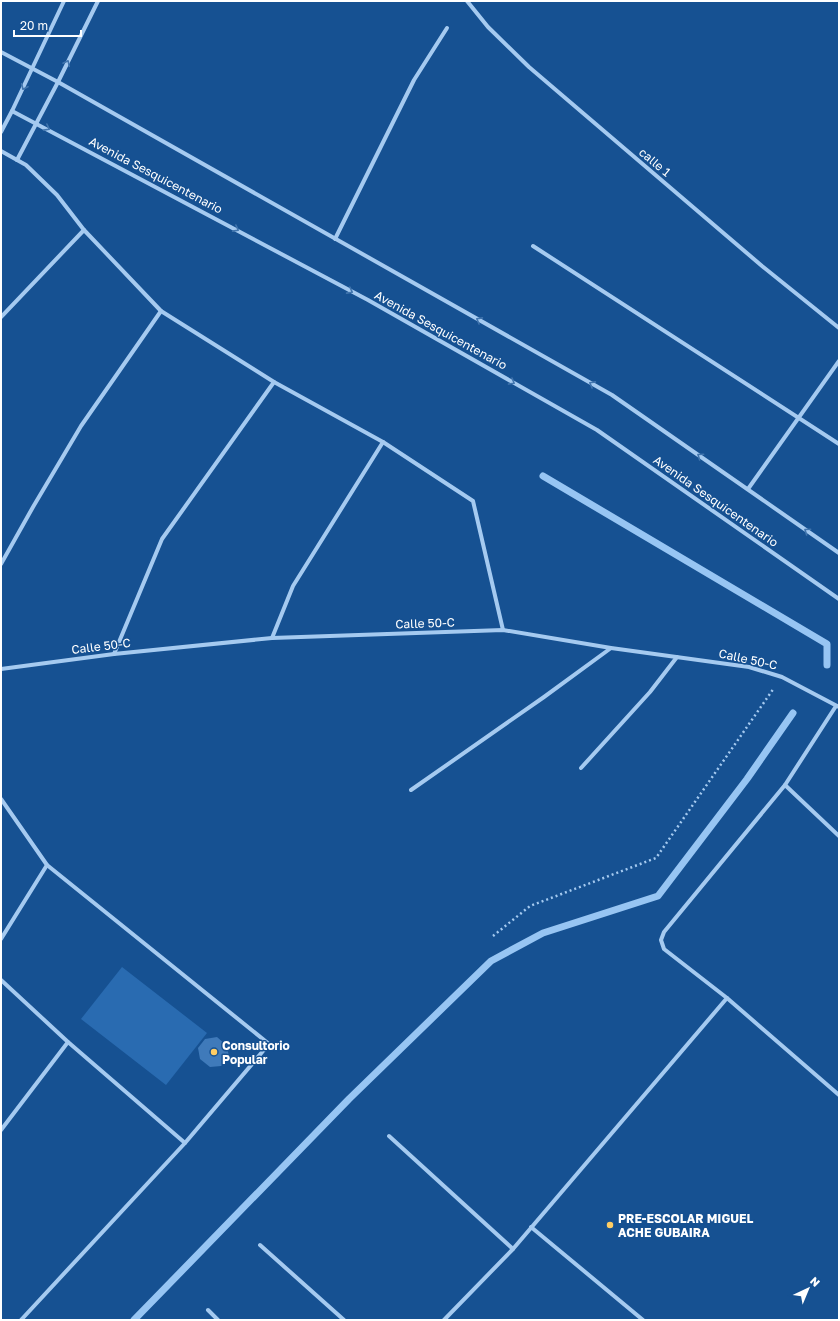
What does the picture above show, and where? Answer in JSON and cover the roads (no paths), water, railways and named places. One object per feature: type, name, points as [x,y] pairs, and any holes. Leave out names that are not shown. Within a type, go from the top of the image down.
[{"type":"street","points":[[1,132],[64,1]]},
{"type":"street","points":[[17,160],[98,1]]},
{"type":"street","name":"calle 1","points":[[467,1],[488,28],[529,67],[762,266],[839,328]]},
{"type":"street","points":[[335,239],[414,80],[447,28]]},
{"type":"street","points":[[1,52],[58,82],[612,395],[839,553]]},
{"type":"street","name":"Avenida Sesquicentenario","points":[[12,110],[368,300],[597,430],[839,599]]},
{"type":"street","points":[[1,151],[26,165],[57,195],[84,230],[162,311],[274,382],[383,442],[473,501],[503,630]]},
{"type":"street","points":[[1,317],[84,230]]},
{"type":"street","points":[[533,246],[839,444]]},
{"type":"street","points":[[1,564],[81,426],[162,311]]},
{"type":"street","points":[[748,489],[839,361]]},
{"type":"street","points":[[114,654],[162,539],[274,382]]},
{"type":"street","points":[[272,638],[293,586],[383,442]]},
{"type":"street","name":"Calle 50-C","points":[[1,670],[114,654],[272,638],[503,630],[611,648],[749,668],[782,677],[838,706]]},
{"type":"street","points":[[411,790],[611,648]]},
{"type":"street","points":[[582,768],[650,692],[677,657]]},
{"type":"street","points":[[838,706],[785,785],[664,932],[662,940],[664,949],[727,998],[839,1094]]},
{"type":"street","points":[[785,785],[839,836]]},
{"type":"street","points":[[1,799],[47,865],[269,1044],[185,1143],[21,1320]]},
{"type":"street","points":[[1,938],[47,865]]},
{"type":"street","points":[[1,980],[68,1042],[185,1143]]},
{"type":"street","points":[[444,1320],[513,1248],[727,998]]},
{"type":"street","points":[[1,1130],[68,1042]]},
{"type":"street","points":[[389,1136],[513,1248]]},
{"type":"street","points":[[531,1227],[643,1320]]},
{"type":"street","points":[[260,1246],[344,1320]]},
{"type":"street","points":[[208,1310],[218,1320]]},
{"type":"waterway","points":[[543,476],[827,644],[827,665]]},
{"type":"waterway","points":[[134,1320],[349,1099],[491,961],[543,933],[658,896],[747,779],[793,713]]},
{"type":"place","name":"Consultorio Popular","points":[[214,1052]]},
{"type":"place","name":"PRE-ESCOLAR MIGUEL ACHE GUBAIRA","points":[[610,1225]]}]
